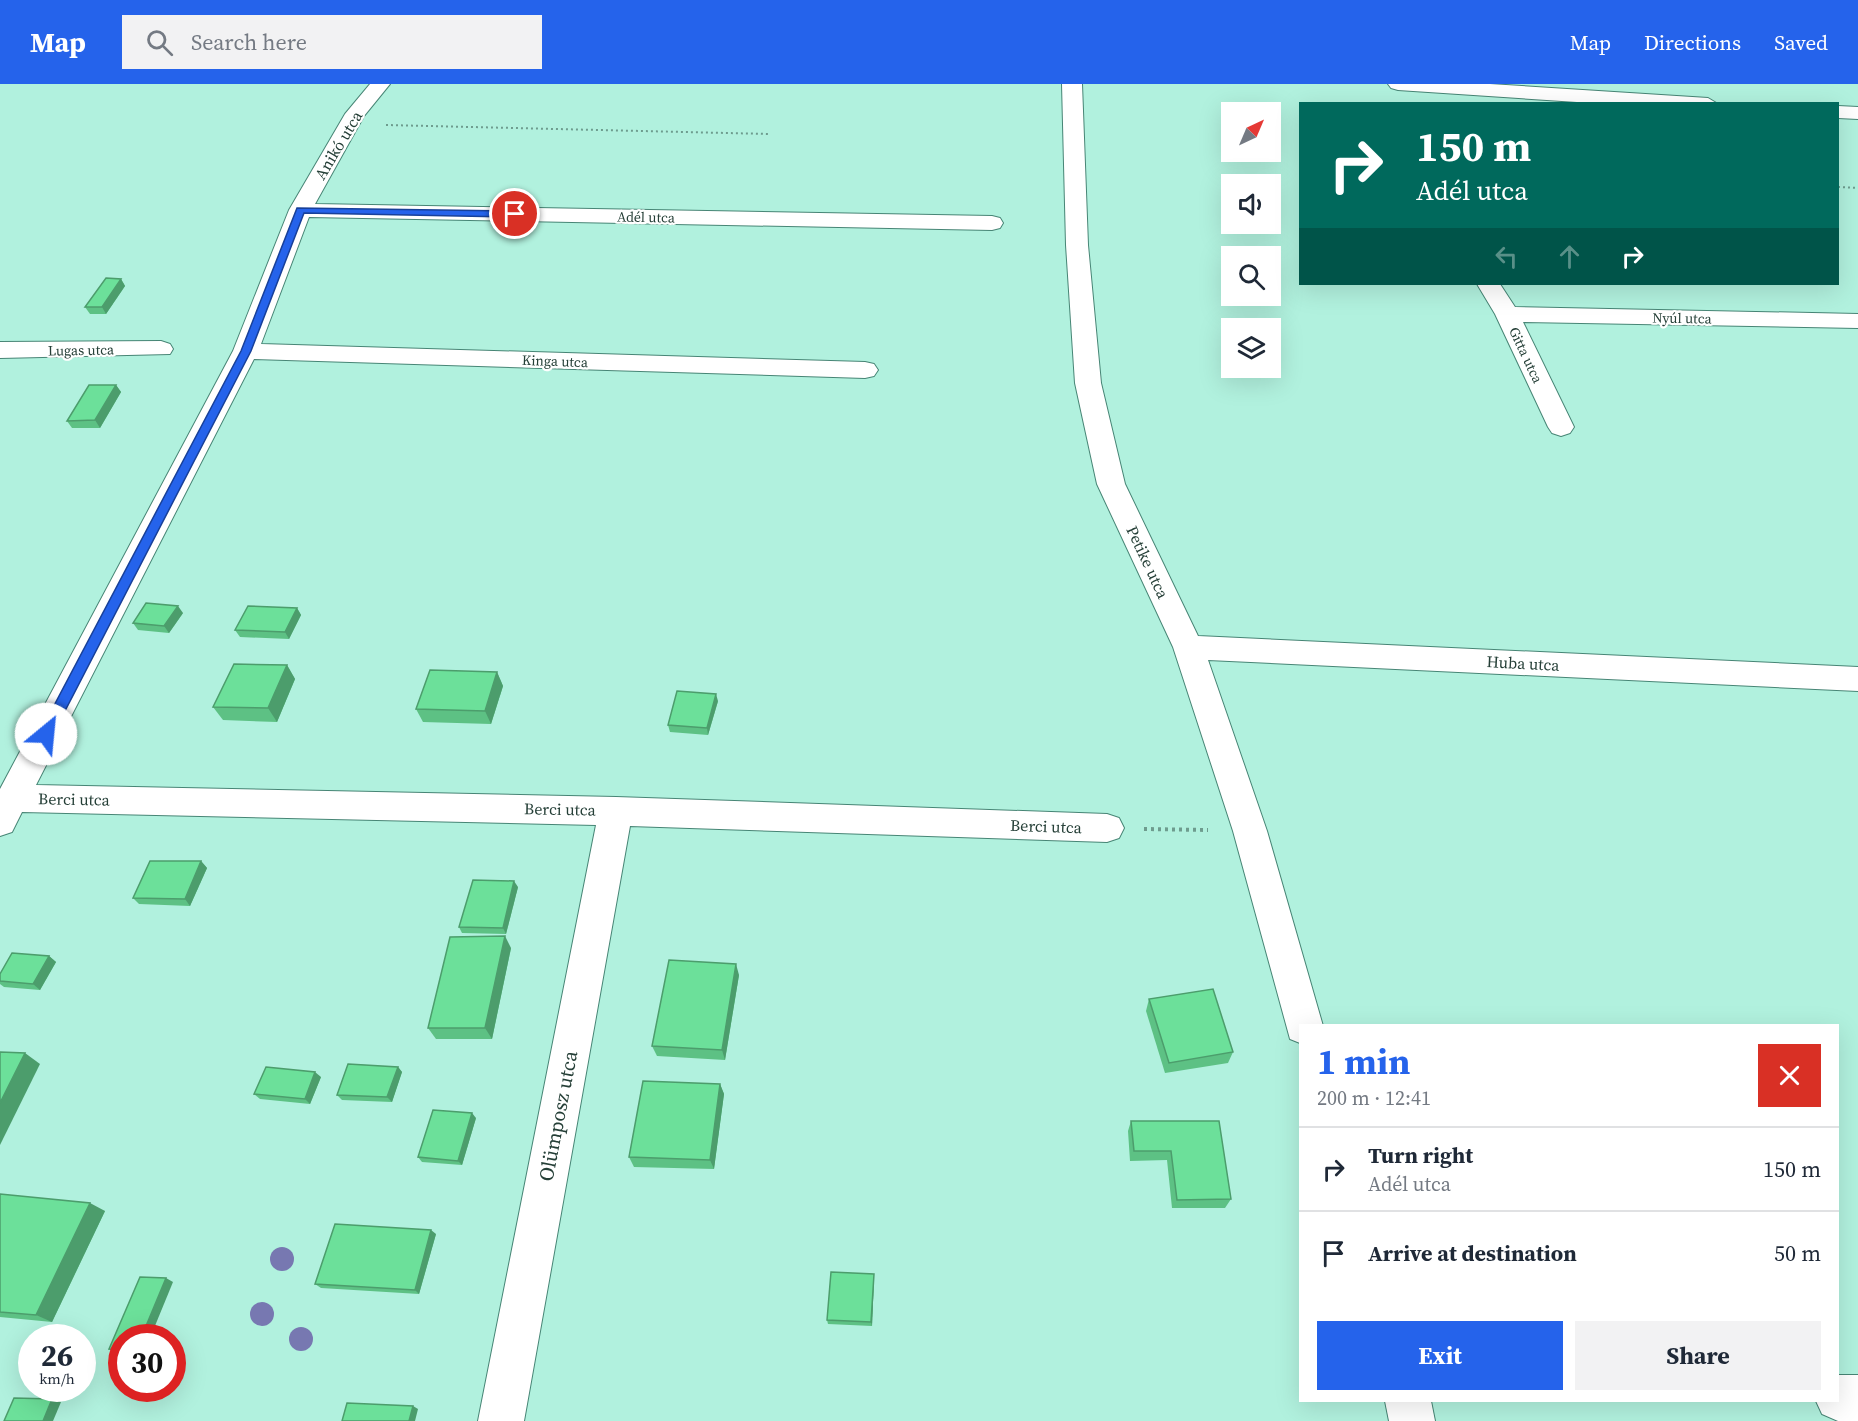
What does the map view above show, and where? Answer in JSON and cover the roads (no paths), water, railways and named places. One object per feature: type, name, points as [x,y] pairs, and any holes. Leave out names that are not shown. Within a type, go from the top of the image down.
[{"type":"street","name":"Anikó utca","points":[[6,810],[246,351],[300,210],[349,124],[380,84]]},
{"type":"street","name":"Petike utca","points":[[1072,84],[1077,245],[1088,383],[1111,484],[1188,647],[1250,831],[1303,1024]]},
{"type":"street","points":[[1398,84],[1429,95],[1646,102]]},
{"type":"street","points":[[1839,112],[1858,113]]},
{"type":"street","name":"Adél utca","points":[[300,210],[992,223]]},
{"type":"street","name":"Gitta utca","points":[[1490,285],[1507,314],[1561,427]]},
{"type":"street","name":"Nyúl utca","points":[[1507,314],[1858,321]]},
{"type":"street","name":"Lugas utca","points":[[0,351],[161,349]]},
{"type":"street","name":"Kinga utca","points":[[246,351],[865,370]]},
{"type":"street","name":"Huba utca","points":[[1188,647],[1858,679]]},
{"type":"street","name":"Berci utca","points":[[6,810],[616,811],[1107,828]]},
{"type":"street","name":"Olümposz utca","points":[[501,1421],[616,811]]},
{"type":"street","points":[[1839,1398],[1858,1398]]},
{"type":"street","points":[[1408,1402],[1412,1421]]}]
